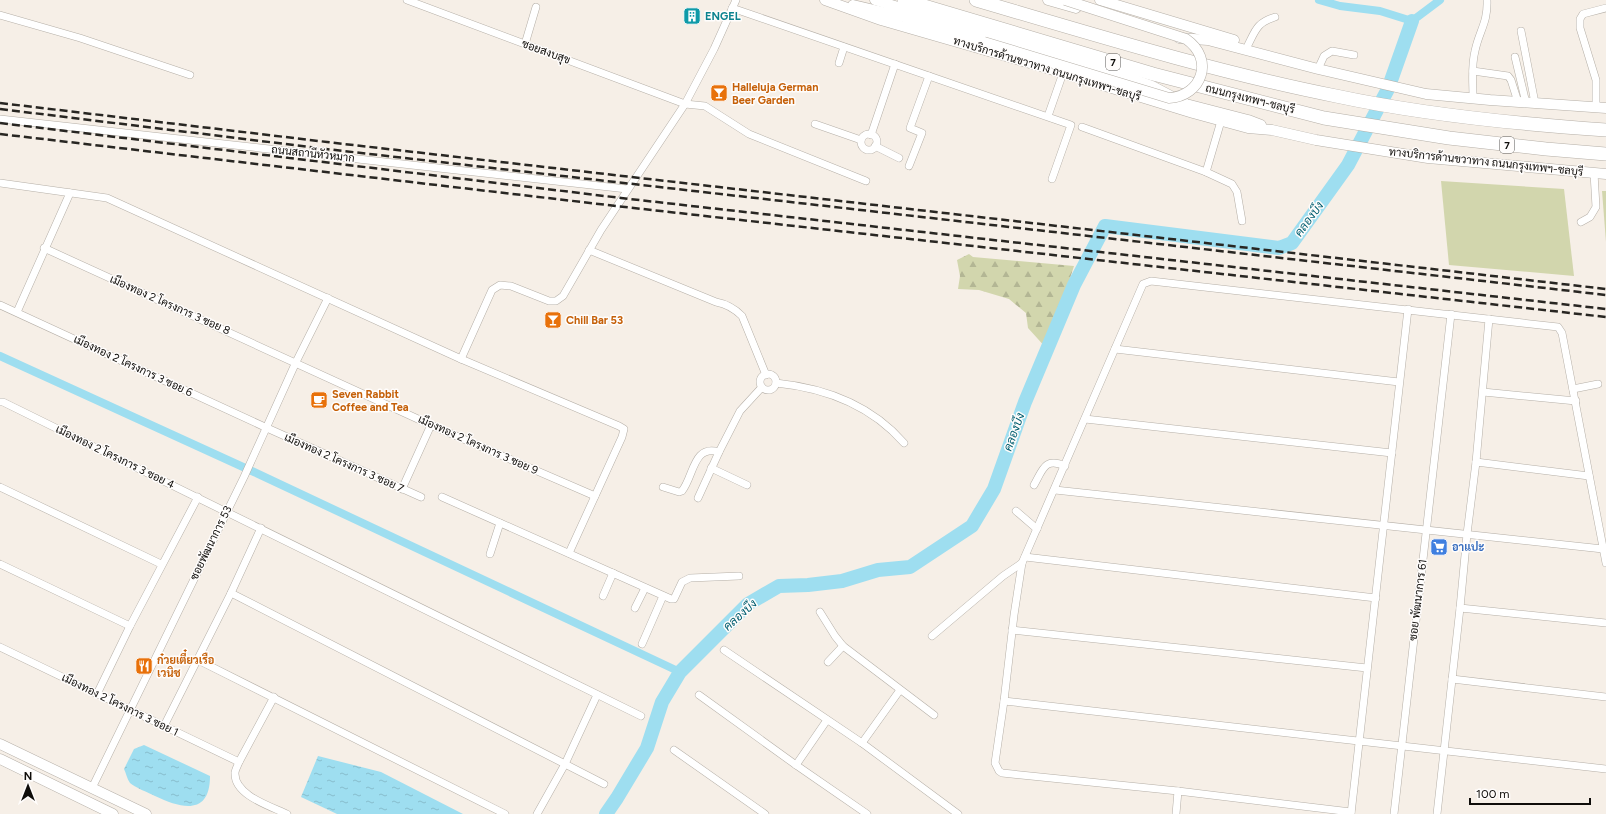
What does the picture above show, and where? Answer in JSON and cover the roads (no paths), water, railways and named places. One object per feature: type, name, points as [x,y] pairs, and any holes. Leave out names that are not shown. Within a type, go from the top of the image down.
[{"type":"highway","name":"ถนนกรุงเทพฯ-ชลบุรี","points":[[904,0],[1153,74],[1324,118],[1408,132],[1504,145],[1606,154]]},
{"type":"highway","name":"ถนนกรุงเทพฯ-ชลบุรี","points":[[976,0],[1148,50],[1250,77],[1338,97],[1409,109],[1508,122],[1606,130]]},
{"type":"main road","points":[[826,0],[904,17],[1169,98],[1183,95],[1191,90],[1198,82],[1202,71],[1200,56],[1186,39],[1065,0]]},
{"type":"main road","name":"ทางบริการด้านขวาทาง ถนนกรุงเทพฯ-ชลบุรี","points":[[826,0],[881,20],[1248,128],[1272,130],[1316,140],[1428,158],[1606,174]]},
{"type":"main road","name":"ทางบริการด้านขวาทาง ถนนกรุงเทพฯ-ชลบุรี","points":[[875,0],[1130,78],[1152,86],[1186,104],[1248,120],[1272,130]]},
{"type":"main road","points":[[1048,0],[1176,38],[1201,38],[1267,54],[1318,69],[1363,78],[1426,94],[1601,108]]},
{"type":"main road","points":[[1100,0],[1248,45],[1267,54]]},
{"type":"main road","points":[[0,744],[146,814]]},
{"type":"main road","points":[[0,759],[113,814]]},
{"type":"main road","points":[[90,803],[92,788]]},
{"type":"street","name":"ซอยสงบสุข","points":[[407,0],[685,104],[705,106],[749,134],[866,181]]},
{"type":"street","points":[[461,358],[492,290],[500,285],[511,286],[549,301],[556,301],[563,296],[588,250],[627,189],[685,104],[714,49],[736,0]]},
{"type":"street","points":[[1473,98],[1474,52],[1485,23],[1488,10],[1487,0]]},
{"type":"street","points":[[525,44],[536,7]]},
{"type":"street","points":[[732,8],[1071,125],[1052,179]]},
{"type":"street","points":[[1601,108],[1596,80],[1580,28],[1580,19],[1583,14],[1606,8]]},
{"type":"street","points":[[0,15],[80,38],[190,75]]},
{"type":"street","points":[[1248,45],[1260,24],[1264,20],[1275,17]]},
{"type":"street","points":[[1521,31],[1526,103]]},
{"type":"street","points":[[839,63],[844,47]]},
{"type":"street","points":[[1318,69],[1324,56],[1332,51],[1354,56]]},
{"type":"street","points":[[1515,57],[1526,103]]},
{"type":"street","points":[[871,135],[895,64]]},
{"type":"street","points":[[1473,71],[1508,76],[1526,103]]},
{"type":"street","points":[[1048,116],[1063,73]]},
{"type":"street","points":[[909,166],[922,132],[910,128],[929,76]]},
{"type":"street","name":"ถนนสถานีหัวหมาก","points":[[0,119],[627,189]]},
{"type":"street","points":[[1206,172],[1221,121]]},
{"type":"street","points":[[815,124],[861,140]]},
{"type":"street","points":[[1082,127],[1206,172],[1232,184],[1237,192],[1242,221]]},
{"type":"street","points":[[861,140],[867,135],[871,135]]},
{"type":"street","points":[[871,135],[876,139],[876,146]]},
{"type":"street","points":[[861,140],[862,146],[867,150],[870,150],[876,146]]},
{"type":"street","points":[[876,146],[899,158]]},
{"type":"street","points":[[1582,222],[1590,217],[1596,207],[1594,173]]},
{"type":"street","points":[[0,183],[107,198],[461,358],[619,426],[624,430],[622,437],[569,553]]},
{"type":"street","points":[[17,312],[44,248],[70,193]]},
{"type":"street","name":"เมืองทอง 2 โครงการ 3 ซอย 8","points":[[44,248],[296,362]]},
{"type":"street","points":[[588,250],[716,302],[727,304],[735,309],[742,316],[766,375]]},
{"type":"street","points":[[1408,309],[1351,813],[1178,791],[1002,773],[999,771],[995,763],[1012,630],[1024,560],[1141,288],[1151,280],[1408,309],[1451,314],[1555,327],[1560,329],[1576,401],[1606,563]]},
{"type":"street","name":"ซอยพัฒนาการ 53","points":[[92,788],[244,477],[296,362],[328,298]]},
{"type":"street","name":"เมืองทอง 2 โครงการ 3 ซอย 6","points":[[0,305],[267,428]]},
{"type":"street","name":"ซอย พัฒนาการ 61","points":[[1394,814],[1451,314]]},
{"type":"street","points":[[1437,814],[1460,608],[1466,534],[1484,392],[1489,319]]},
{"type":"street","points":[[1115,349],[1399,382]]},
{"type":"street","name":"เมืองทอง 2 โครงการ 3 ซอย 9","points":[[296,362],[431,425],[595,496]]},
{"type":"street","points":[[766,375],[773,376],[776,383],[775,386],[769,390],[762,387],[760,382],[766,375]]},
{"type":"street","points":[[776,383],[812,388],[866,410],[892,429],[904,443]]},
{"type":"street","points":[[1573,389],[1598,384]]},
{"type":"street","points":[[698,498],[711,468],[740,411],[762,387]]},
{"type":"street","points":[[1484,392],[1576,401]]},
{"type":"street","name":"เมืองทอง 2 โครงการ 3 ซอย 4","points":[[2,402],[227,511],[641,716]]},
{"type":"street","points":[[1085,419],[1392,453]]},
{"type":"street","points":[[402,489],[431,425]]},
{"type":"street","name":"เมืองทอง 2 โครงการ 3 ซอย 7","points":[[267,428],[421,497]]},
{"type":"street","points":[[663,487],[679,492],[682,491],[698,457],[707,450],[719,452]]},
{"type":"street","points":[[1034,485],[1048,463],[1052,462],[1065,466]]},
{"type":"street","points":[[1476,462],[1589,476]]},
{"type":"street","points":[[711,468],[747,485]]},
{"type":"street","points":[[0,487],[161,564]]},
{"type":"street","points":[[1055,490],[1603,549]]},
{"type":"street","points":[[97,694],[161,564],[198,497]]},
{"type":"street","points":[[442,497],[671,599],[674,599],[682,582],[690,578],[738,576]]},
{"type":"street","points":[[1016,511],[1037,529]]},
{"type":"street","points":[[490,554],[500,524]]},
{"type":"street","points":[[164,726],[231,593],[261,528]]},
{"type":"street","points":[[932,636],[1024,560],[1376,598]]},
{"type":"street","points":[[0,564],[130,626]]},
{"type":"street","points":[[603,596],[613,573]]},
{"type":"street","points":[[635,608],[645,588]]},
{"type":"street","points":[[231,593],[604,784]]},
{"type":"street","points":[[642,644],[664,596]]},
{"type":"street","points":[[1460,608],[1606,623]]},
{"type":"street","points":[[820,612],[843,646],[934,714]]},
{"type":"street","points":[[1012,630],[1367,668]]},
{"type":"street","points":[[828,662],[843,646]]},
{"type":"street","name":"เมืองทอง 2 โครงการ 3 ซอย 1","points":[[0,647],[240,762]]},
{"type":"street","points":[[724,650],[862,743],[958,814]]},
{"type":"street","points":[[198,660],[505,814]]},
{"type":"street","points":[[1452,679],[1606,697]]},
{"type":"street","points":[[862,743],[900,690]]},
{"type":"street","points":[[537,814],[565,764],[597,695]]},
{"type":"street","points":[[699,695],[796,766],[867,814]]},
{"type":"street","points":[[274,697],[235,773],[237,784],[244,793],[287,814]]},
{"type":"street","points":[[1004,701],[1606,769]]},
{"type":"street","points":[[796,766],[827,720]]},
{"type":"street","points":[[674,750],[764,814]]},
{"type":"street","points":[[1176,814],[1178,791]]},
{"type":"water","points":[[144,745],[210,776],[209,788],[205,797],[200,803],[193,806],[176,804],[155,796],[130,783],[124,769],[134,749]]},
{"type":"water","points":[[318,756],[381,772],[463,814],[337,814],[301,797]]},
{"type":"waterway","points":[[1319,0],[1340,6],[1380,11],[1412,21],[1440,0]]},
{"type":"waterway","name":"คลองบึง","points":[[606,814],[647,748],[662,702],[680,672],[748,604],[779,586],[808,585],[842,581],[878,570],[910,567],[972,526],[994,489],[1025,402],[1074,285],[1105,226],[1279,248],[1292,243],[1348,165],[1388,89],[1412,21]]},
{"type":"waterway","points":[[0,356],[254,472],[680,672]]},
{"type":"railway","points":[[0,103],[1606,289]]},
{"type":"railway","points":[[0,109],[326,149],[1606,295]]},
{"type":"railway","points":[[0,123],[621,198],[1606,309]]},
{"type":"railway","points":[[0,134],[616,206],[1606,317]]},
{"type":"place","name":"ENGEL","points":[[692,16]]},
{"type":"place","name":"Halleluja German Beer Garden","points":[[719,93]]},
{"type":"place","name":"Chill Bar 53","points":[[553,320]]},
{"type":"place","name":"Seven Rabbit Coffee and Tea","points":[[319,400]]},
{"type":"place","name":"อาแปะ","points":[[1439,547]]},
{"type":"place","name":"ก๋วยเตี๋ยวเรือ เวนิช","points":[[144,666]]}]
